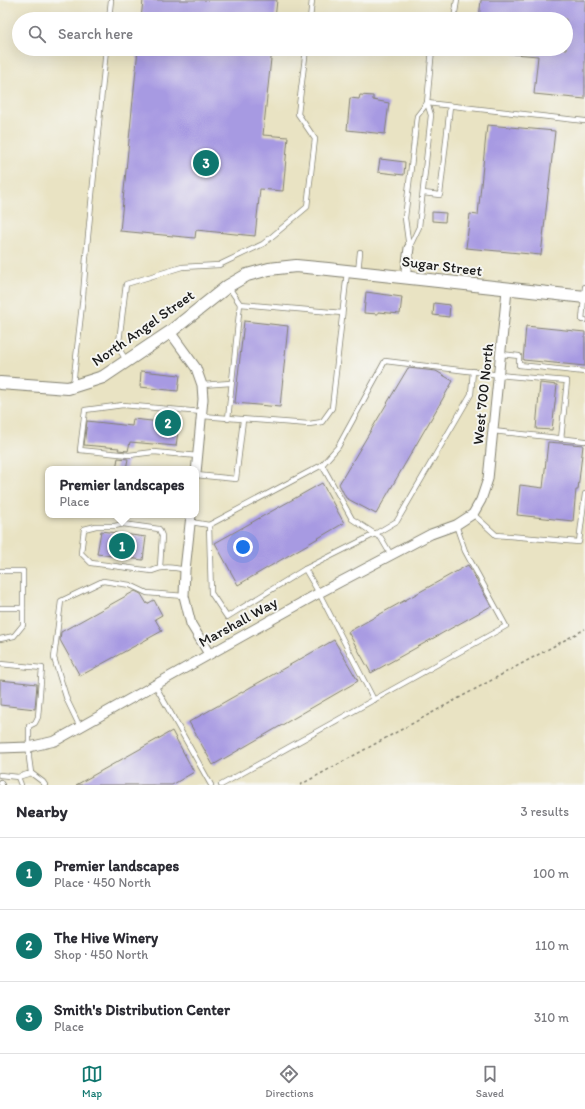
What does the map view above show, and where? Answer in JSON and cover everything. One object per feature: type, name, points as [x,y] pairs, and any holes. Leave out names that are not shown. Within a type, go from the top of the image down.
[{"type":"street","points":[[406,278],[409,248]]},
{"type":"street","name":"North Angel Street","points":[[0,383],[68,388],[103,377],[170,332],[228,286],[247,275],[269,269],[296,266]]},
{"type":"street","name":"Sugar Street","points":[[296,266],[352,271],[507,290],[585,294]]},
{"type":"street","name":"West 700 North","points":[[482,500],[488,479],[507,290]]},
{"type":"street","points":[[170,332],[196,368],[202,385],[203,399],[197,466]]},
{"type":"street","name":"Marshall Way","points":[[0,748],[28,747],[55,741],[319,593],[431,534],[456,526],[473,514],[482,500]]},
{"type":"street","points":[[191,518],[185,570],[184,596],[191,624],[209,654]]},
{"type":"lane","points":[[110,12],[111,0]]},
{"type":"lane","points":[[311,12],[312,0]]},
{"type":"lane","points":[[455,12],[457,0]]},
{"type":"lane","points":[[72,387],[83,296],[86,249],[105,56]]},
{"type":"lane","points":[[126,362],[121,352],[119,342],[126,284],[182,267],[219,265],[263,244],[307,206],[315,139],[298,114],[305,56]]},
{"type":"lane","points":[[409,248],[419,227],[423,193],[431,115],[427,103],[431,56]]},
{"type":"lane","points":[[427,103],[585,121]]},
{"type":"lane","points":[[409,248],[405,218],[417,116],[427,103]]},
{"type":"lane","points":[[423,193],[440,195],[450,106]]},
{"type":"lane","points":[[198,456],[154,452],[129,455],[80,450],[85,410],[122,405],[202,414],[228,419],[309,424],[322,422],[332,408],[342,313],[352,271],[360,252]]},
{"type":"lane","points":[[228,286],[240,304],[228,419]]},
{"type":"lane","points":[[585,294],[582,320],[585,320]]},
{"type":"lane","points":[[240,304],[342,313]]},
{"type":"lane","points":[[501,354],[519,356],[519,365],[585,372]]},
{"type":"lane","points":[[191,518],[209,524],[322,465],[338,448],[385,361],[499,375],[567,381],[561,439]]},
{"type":"lane","points":[[209,524],[211,593],[227,617],[305,569],[375,534],[397,521],[470,394],[473,371]]},
{"type":"lane","points":[[202,385],[231,383]]},
{"type":"lane","points":[[199,474],[236,479],[242,420]]},
{"type":"lane","points":[[493,431],[585,441]]},
{"type":"lane","points":[[322,465],[352,519],[381,538],[391,556]]},
{"type":"lane","points":[[473,514],[496,535],[579,542],[585,494]]},
{"type":"lane","points":[[160,567],[162,536],[159,529],[123,524],[115,526],[96,526],[84,529],[82,553],[91,563],[152,571],[160,567],[185,570]]},
{"type":"lane","points":[[221,785],[506,626],[465,551],[456,526]]},
{"type":"lane","points":[[305,569],[319,593],[374,700]]},
{"type":"lane","points":[[0,571],[23,571],[23,625],[14,636],[0,639]]},
{"type":"lane","points":[[80,727],[67,700],[54,658],[61,601],[103,581],[130,584],[148,593],[184,596]]},
{"type":"lane","points":[[0,608],[23,608]]},
{"type":"lane","points":[[0,664],[42,668],[38,717],[34,723],[29,726],[28,747],[31,773],[45,785]]},
{"type":"lane","points":[[155,685],[212,785]]},
{"type":"lane","points":[[0,775],[18,777],[31,773]]},
{"type":"lane","points":[[18,777],[21,785]]},
{"type":"path","points":[[300,785],[585,629]]},
{"type":"building","points":[[143,0],[277,0],[276,12],[142,12]]},
{"type":"building","points":[[481,0],[585,0],[585,99],[534,94],[538,56],[573,56],[573,12],[480,12]]},
{"type":"building","points":[[137,56],[271,56],[263,135],[288,137],[283,191],[260,189],[255,236],[196,230],[195,238],[120,231]]},
{"type":"building","points":[[360,95],[373,96],[373,100],[389,103],[385,134],[347,130],[350,98],[359,99]]},
{"type":"building","points":[[487,125],[555,131],[541,255],[466,248],[470,214],[478,215]]},
{"type":"building","points":[[380,159],[405,162],[404,175],[378,172]]},
{"type":"building","points":[[432,212],[446,213],[445,222],[432,221]]},
{"type":"building","points":[[366,292],[402,297],[400,314],[378,312],[378,314],[364,313]]},
{"type":"building","points":[[434,303],[450,305],[449,317],[433,315]]},
{"type":"building","points":[[244,321],[288,326],[280,407],[235,403]]},
{"type":"building","points":[[526,326],[585,332],[585,366],[523,360]]},
{"type":"building","points":[[408,368],[436,371],[453,381],[376,514],[346,498],[339,484]]},
{"type":"building","points":[[141,371],[180,375],[178,391],[140,387]]},
{"type":"building","points":[[540,383],[557,385],[552,430],[536,429]]},
{"type":"building","points":[[133,419],[179,424],[176,446],[130,442],[128,451],[118,450],[119,448],[84,445],[87,421],[132,426]]},
{"type":"building","points":[[548,442],[583,445],[573,521],[517,515],[520,485],[543,488]]},
{"type":"building","points":[[118,458],[128,459],[127,466],[117,466]]},
{"type":"building","points":[[322,483],[344,523],[238,585],[215,543]]},
{"type":"building","points":[[101,531],[146,537],[143,560],[97,554]]},
{"type":"building","points":[[468,565],[491,606],[371,673],[348,632]]},
{"type":"building","points":[[135,591],[141,594],[147,604],[154,600],[162,615],[155,619],[162,631],[80,676],[60,640],[61,632]]},
{"type":"building","points":[[334,640],[358,681],[213,765],[189,722]]},
{"type":"building","points":[[0,680],[37,684],[35,709],[0,705]]},
{"type":"building","points":[[172,731],[194,772],[172,785],[76,785]]},
{"type":"place","name":"Smith's Distribution Center","points":[[206,163]]},
{"type":"place","name":"The Hive Winery","points":[[168,423]]},
{"type":"place","name":"Premier landscapes","points":[[122,546]]}]
